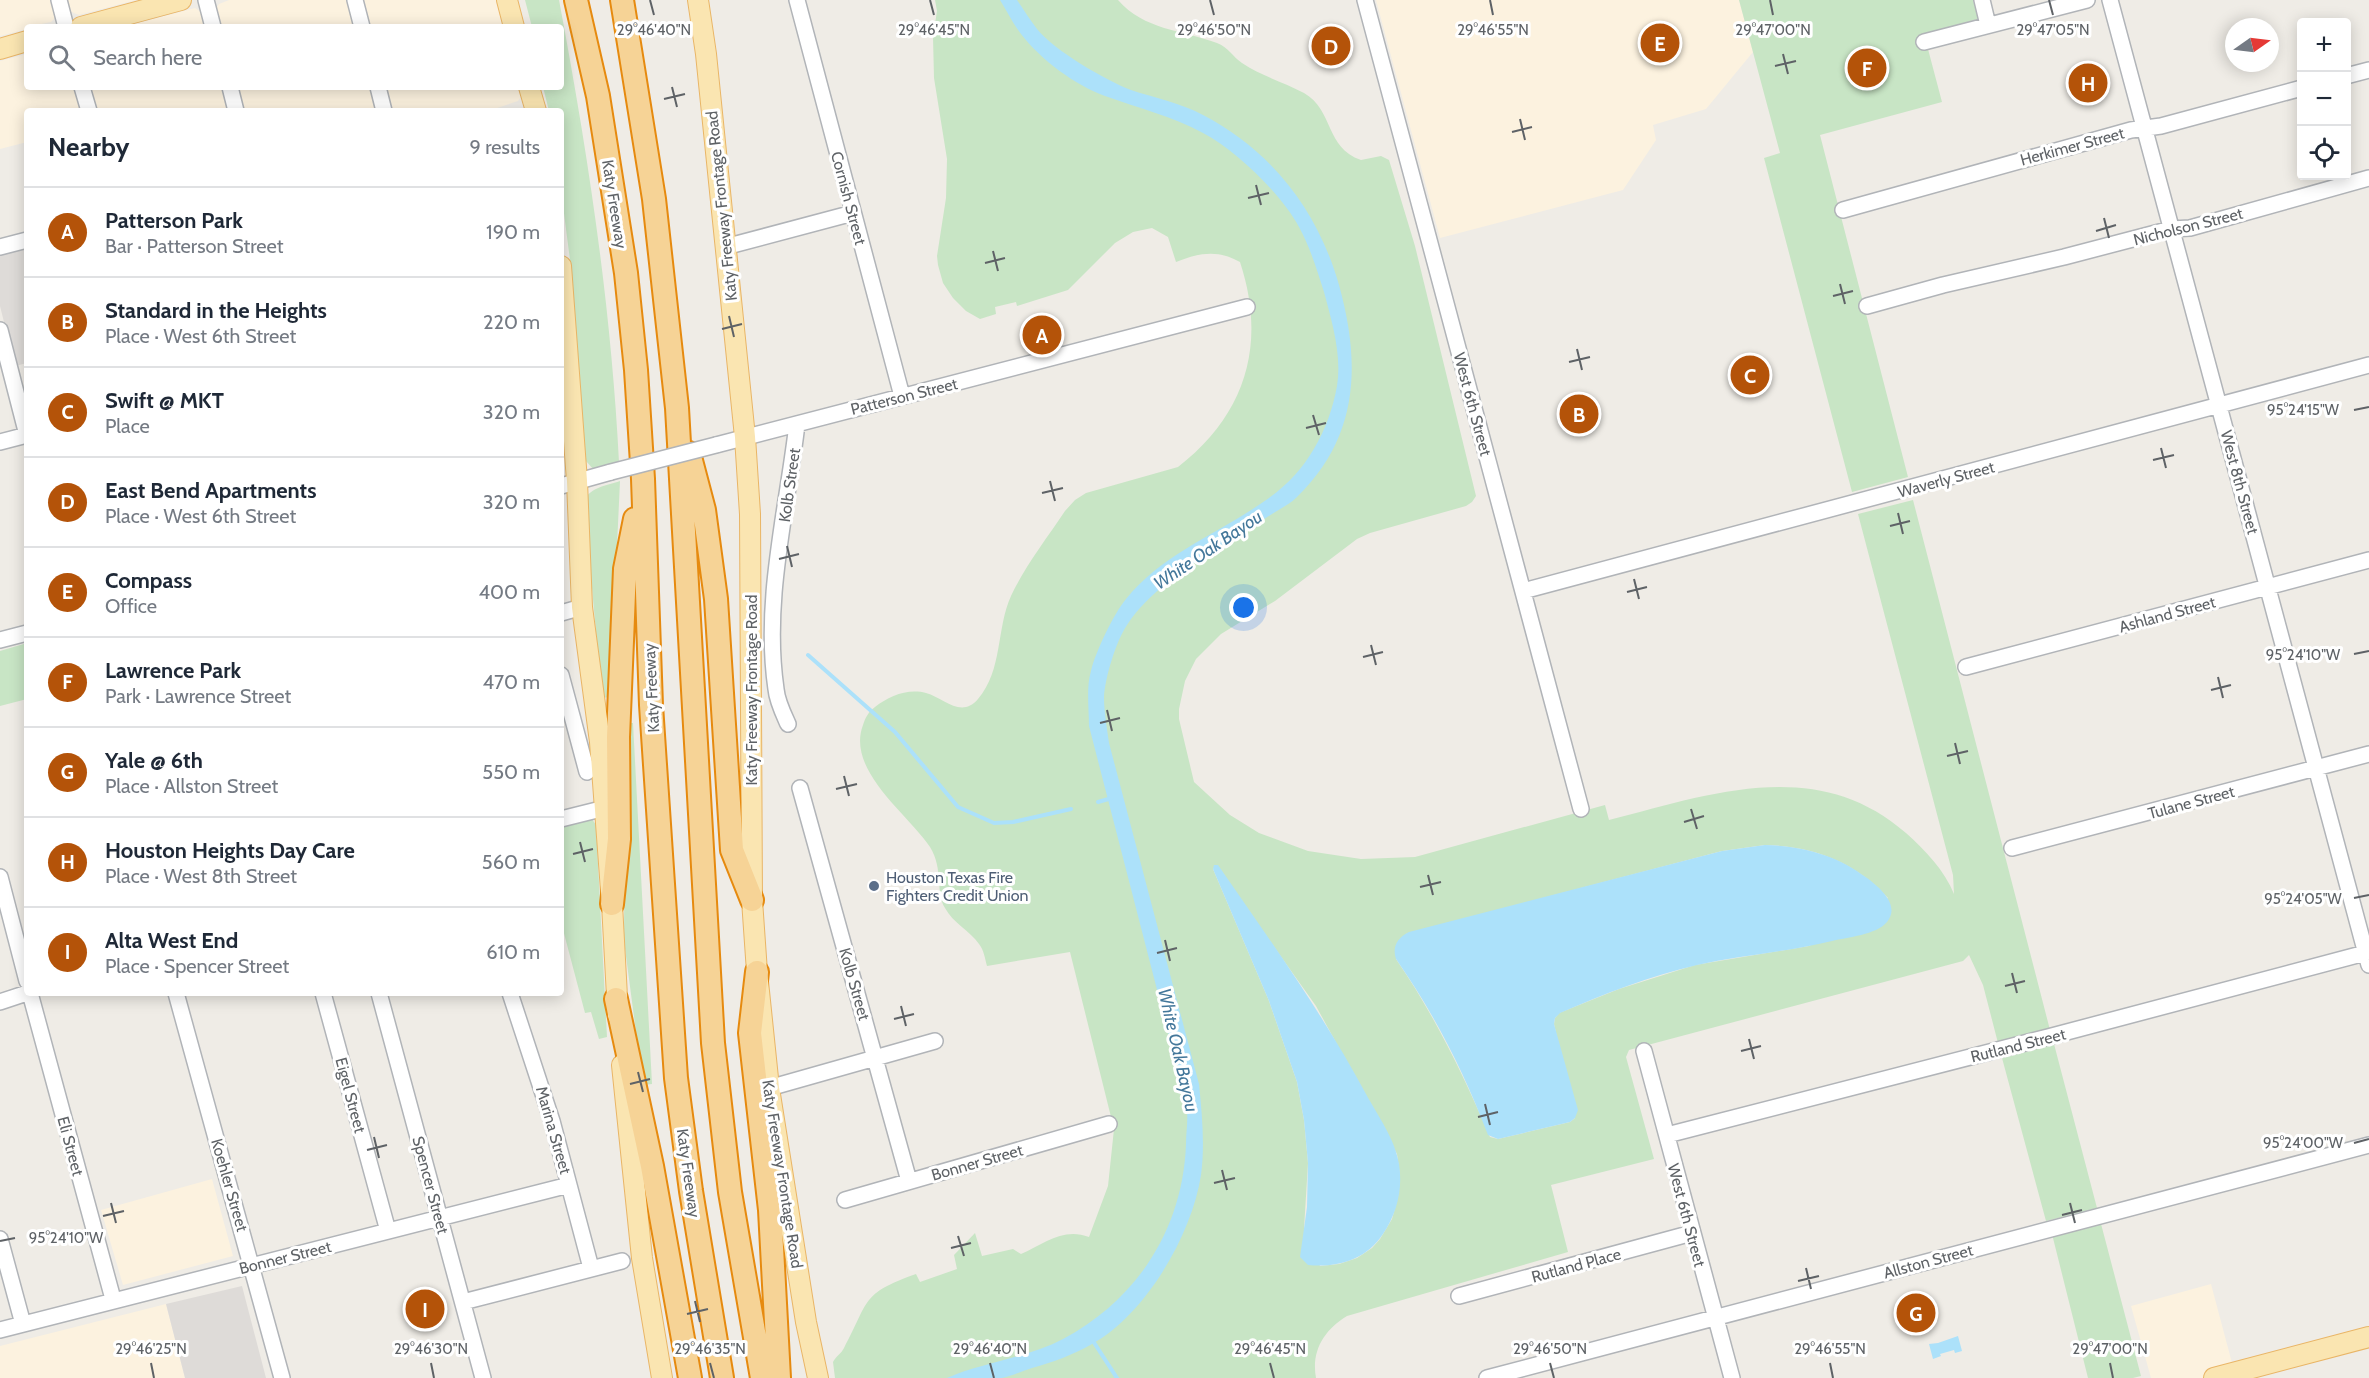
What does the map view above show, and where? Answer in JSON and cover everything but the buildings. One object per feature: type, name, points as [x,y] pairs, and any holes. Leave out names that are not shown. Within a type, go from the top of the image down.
[{"type":"highway","name":"Katy Freeway","points":[[576,0],[598,96],[626,273],[636,370],[643,479],[651,694],[676,1078],[691,1191],[722,1378]]},
{"type":"highway","points":[[622,0],[654,199],[677,408],[713,1043],[729,1192],[773,1374]]},
{"type":"highway","points":[[677,408],[704,510],[716,599],[732,850],[752,900]]},
{"type":"highway","points":[[612,904],[619,839],[618,737],[625,569],[643,479]]},
{"type":"highway","points":[[757,972],[750,1033],[770,1210],[773,1374]]},
{"type":"highway","points":[[616,999],[652,1166],[690,1378]]},
{"type":"main road","points":[[92,24],[181,0]]},
{"type":"main road","points":[[507,0],[513,24]]},
{"type":"main road","name":"Katy Freeway Frontage Road","points":[[698,0],[706,54],[745,437],[750,514],[752,900],[757,972],[769,1088],[806,1322],[818,1378]]},
{"type":"main road","points":[[0,49],[24,43]]},
{"type":"main road","points":[[529,90],[532,108]]},
{"type":"main road","points":[[564,325],[569,484],[600,742],[612,904],[616,999],[628,1131],[642,1258],[662,1378]]},
{"type":"main road","points":[[2214,1378],[2369,1337]]},
{"type":"street","points":[[60,0],[65,24]]},
{"type":"street","points":[[206,0],[212,24]]},
{"type":"street","points":[[355,0],[361,24]]},
{"type":"street","name":"Cornish Street","points":[[797,0],[902,396]]},
{"type":"street","name":"West 6th Street","points":[[1365,0],[1581,809]]},
{"type":"street","points":[[1982,0],[1988,25]]},
{"type":"street","points":[[1924,42],[2087,0]]},
{"type":"street","name":"West 8th Street","points":[[2110,0],[2368,956]]},
{"type":"street","points":[[2351,75],[2369,70]]},
{"type":"street","name":"Herkimer Street","points":[[1843,210],[2131,130],[2161,126],[2297,89]]},
{"type":"street","points":[[83,90],[88,108]]},
{"type":"street","points":[[231,90],[235,108]]},
{"type":"street","points":[[379,90],[383,108]]},
{"type":"street","name":"Nicholson Street","points":[[1867,306],[1943,285],[2172,230],[2190,228],[2369,178]]},
{"type":"street","points":[[725,247],[853,213]]},
{"type":"street","points":[[0,248],[24,241]]},
{"type":"street","name":"Patterson Street","points":[[569,484],[1247,307]]},
{"type":"street","points":[[0,330],[24,423]]},
{"type":"street","name":"Waverly Street","points":[[1524,591],[2369,365]]},
{"type":"street","name":"Kolb Street","points":[[788,724],[776,691],[773,641],[775,586],[797,423]]},
{"type":"street","points":[[0,442],[24,436]]},
{"type":"street","name":"Ashland Street","points":[[1965,667],[2369,560]]},
{"type":"street","points":[[564,612],[582,607]]},
{"type":"street","points":[[0,640],[24,634]]},
{"type":"street","points":[[564,686],[587,772]]},
{"type":"street","name":"Tulane Street","points":[[2012,848],[2369,754]]},
{"type":"street","name":"Kolb Street","points":[[800,788],[909,1181]]},
{"type":"street","points":[[564,818],[605,808]]},
{"type":"street","points":[[0,877],[24,969]]},
{"type":"street","name":"Rutland Street","points":[[1667,1135],[2368,956]]},
{"type":"street","points":[[0,1002],[24,995]]},
{"type":"street","name":"Eli Street","points":[[30,996],[113,1299]]},
{"type":"street","name":"Koehler Street","points":[[177,996],[282,1378]]},
{"type":"street","name":"Eigel Street","points":[[324,996],[388,1231]]},
{"type":"street","name":"Spencer Street","points":[[380,996],[483,1378]]},
{"type":"street","name":"Marina Street","points":[[511,996],[542,1086],[591,1268]]},
{"type":"street","points":[[769,1088],[934,1041]]},
{"type":"street","name":"West 6th Street","points":[[1644,1051],[1732,1378]]},
{"type":"street","name":"Bonner Street","points":[[845,1200],[1109,1124]]},
{"type":"street","name":"Allston Street","points":[[1486,1378],[2369,1145]]},
{"type":"street","name":"Bonner Street","points":[[0,1330],[113,1299],[569,1185]]},
{"type":"street","name":"Rutland Place","points":[[1460,1296],[1692,1233]]},
{"type":"street","points":[[0,1239],[23,1324]]},
{"type":"street","points":[[463,1302],[622,1261]]},
{"type":"shaded area","points":[[0,0],[53,0],[56,13],[51,22],[24,24],[24,30],[0,36]]},
{"type":"shaded area","points":[[66,0],[136,0],[79,15],[69,11]]},
{"type":"shaded area","points":[[229,0],[349,0],[355,24],[218,24],[216,16],[219,4]]},
{"type":"shaded area","points":[[364,0],[498,0],[505,24],[370,24]]},
{"type":"shaded area","points":[[1376,0],[1739,0],[1753,52],[1706,109],[1653,125],[1656,140],[1623,190],[1440,238]]},
{"type":"shaded area","points":[[195,8],[204,14],[207,24],[134,24]]},
{"type":"shaded area","points":[[24,55],[24,90],[78,90],[83,108],[24,108],[24,143],[0,149],[0,61]]},
{"type":"shaded area","points":[[91,90],[225,90],[230,108],[95,108]]},
{"type":"shaded area","points":[[237,90],[374,90],[379,108],[242,108]]},
{"type":"shaded area","points":[[388,90],[523,90],[518,101],[497,108],[392,108]]},
{"type":"shaded area","points":[[24,246],[24,364],[15,366],[0,306],[0,252]]},
{"type":"shaded area","points":[[212,1179],[233,1256],[123,1285],[101,1210]]},
{"type":"shaded area","points":[[2211,1284],[2236,1378],[2151,1378],[2131,1306]]},
{"type":"shaded area","points":[[242,1286],[266,1378],[185,1378],[166,1304]]},
{"type":"shaded area","points":[[166,1304],[185,1378],[0,1378],[0,1346]]},
{"type":"green space","points":[[525,0],[559,0],[563,24],[531,24]]},
{"type":"green space","points":[[935,0],[1118,0],[1140,18],[1164,28],[1221,45],[1249,68],[1304,93],[1314,100],[1335,138],[1349,154],[1361,160],[1381,156],[1389,160],[1415,246],[1476,496],[1466,506],[1370,533],[1357,539],[1275,601],[1221,634],[1196,659],[1185,681],[1179,719],[1194,782],[1230,815],[1259,833],[1308,851],[1361,859],[1415,857],[1605,805],[1609,820],[1724,792],[1762,788],[1800,788],[1836,794],[1872,809],[1920,846],[1940,869],[1954,894],[1953,875],[1858,514],[1913,500],[2050,1030],[1998,1043],[1983,985],[1969,955],[1963,961],[1629,1050],[1626,1057],[1654,1159],[1551,1185],[1568,1252],[1347,1316],[1332,1328],[1321,1342],[1316,1359],[1316,1378],[835,1378],[833,1362],[844,1348],[869,1300],[885,1287],[916,1274],[920,1282],[957,1269],[954,1255],[975,1233],[982,1256],[1013,1249],[1021,1254],[1062,1235],[1080,1234],[1089,1237],[1108,1186],[1114,1129],[1070,952],[987,966],[979,944],[952,918],[942,902],[937,864],[930,847],[882,790],[863,758],[860,742],[865,720],[880,703],[906,692],[926,693],[959,707],[972,705],[986,688],[992,675],[1006,609],[1011,596],[1029,563],[1065,511],[1075,500],[1086,493],[1178,467],[1220,424],[1235,400],[1245,375],[1250,349],[1251,321],[1248,292],[1240,262],[1224,255],[1208,254],[1192,256],[1176,262],[1168,237],[1152,228],[1133,232],[1115,243],[1068,290],[1017,306],[1016,302],[995,307],[996,314],[980,319],[966,311],[953,298],[943,283],[937,256],[946,198],[947,159],[934,78],[933,37],[937,11]],"holes":[[[1765,845],[1800,849],[1832,858],[1862,875],[1888,898],[1809,946],[1695,965],[1619,989],[1559,1013],[1554,1024],[1575,1118],[1570,1122],[1498,1139],[1490,1137],[1448,1046],[1396,959],[1406,934],[1722,851]],[[1216,865],[1316,1006],[1397,1154],[1400,1176],[1398,1197],[1392,1219],[1372,1248],[1357,1258],[1339,1264],[1320,1266],[1304,1229],[1308,1163],[1304,1120],[1297,1082],[1269,1001],[1213,869]]]},
{"type":"green space","points":[[1739,0],[1973,0],[1978,19],[1924,34],[1942,102],[1820,135],[1908,477],[1852,492],[1764,158],[1780,153]]},
{"type":"green space","points":[[564,29],[597,230],[610,345],[619,462],[593,469],[586,461],[581,441],[570,260],[564,213],[564,108],[548,108],[544,90],[564,90]]},
{"type":"green space","points":[[620,481],[610,697],[602,698],[584,500],[595,490]]},
{"type":"green space","points":[[24,644],[24,700],[0,706],[0,651]]},
{"type":"green space","points":[[625,723],[633,723],[652,1084],[643,1085],[624,941]]},
{"type":"green space","points":[[592,819],[596,825],[607,1037],[599,1039],[591,1012],[585,1013],[564,933],[564,823]]},
{"type":"green space","points":[[2054,1044],[2097,1208],[2046,1221],[2002,1058]]},
{"type":"green space","points":[[2100,1220],[2141,1376],[2133,1378],[2088,1378],[2052,1234]]},
{"type":"water","name":"White Oak Bayou","points":[[1000,0],[1017,0],[1045,38],[1081,64],[1131,90],[1177,104],[1203,115],[1250,146],[1271,165],[1305,208],[1330,258],[1346,314],[1352,371],[1350,398],[1343,424],[1333,450],[1318,474],[1291,502],[1167,582],[1145,602],[1123,632],[1106,680],[1104,703],[1109,743],[1199,1084],[1203,1152],[1201,1175],[1188,1223],[1177,1247],[1147,1294],[1112,1331],[1092,1344],[1063,1358],[1002,1378],[947,1378],[1049,1345],[1090,1323],[1134,1282],[1152,1258],[1166,1232],[1183,1175],[1187,1112],[1089,726],[1089,677],[1096,654],[1111,623],[1121,605],[1141,583],[1175,556],[1269,498],[1282,488],[1305,463],[1328,419],[1338,374],[1333,327],[1313,259],[1299,227],[1270,188],[1244,162],[1203,133],[1167,117],[1105,96],[1059,71],[1029,44]]},
{"type":"water","points":[[1765,845],[1806,850],[1844,863],[1867,878],[1887,897],[1891,916],[1876,930],[1861,935],[1679,969],[1627,986],[1560,1013],[1555,1018],[1554,1024],[1578,1110],[1575,1118],[1570,1122],[1498,1139],[1488,1135],[1448,1044],[1396,959],[1395,947],[1401,937],[1409,932],[1722,851]]},
{"type":"water","points":[[1214,865],[1218,865],[1314,1006],[1386,1128],[1394,1146],[1400,1173],[1395,1209],[1388,1226],[1376,1243],[1350,1260],[1319,1266],[1308,1265],[1300,1257],[1307,1207],[1308,1163],[1304,1120],[1297,1082],[1269,1001],[1213,869]]},
{"type":"water","points":[[1958,1336],[1962,1351],[1955,1353],[1954,1350],[1940,1354],[1941,1356],[1933,1359],[1929,1344]]},
{"type":"waterway","points":[[808,655],[895,732],[958,807],[994,823],[1013,822],[1071,809]]},
{"type":"waterway","points":[[1098,802],[1112,798]]},
{"type":"waterway","points":[[1093,1341],[1117,1378]]},
{"type":"place","name":"Compass","points":[[1660,43]]},
{"type":"place","name":"East Bend Apartments","points":[[1331,46]]},
{"type":"place","name":"Lawrence Park","points":[[1867,68]]},
{"type":"place","name":"Houston Heights Day Care","points":[[2088,83]]},
{"type":"place","name":"Patterson Park","points":[[1042,335]]},
{"type":"place","name":"Swift @ MKT","points":[[1750,375]]},
{"type":"place","name":"Standard in the Heights","points":[[1579,414]]},
{"type":"place","name":"Houston Texas Fire Fighters Credit Union","points":[[874,886]]},
{"type":"place","name":"Alta West End","points":[[425,1309]]},
{"type":"place","name":"Yale @ 6th","points":[[1916,1313]]}]
